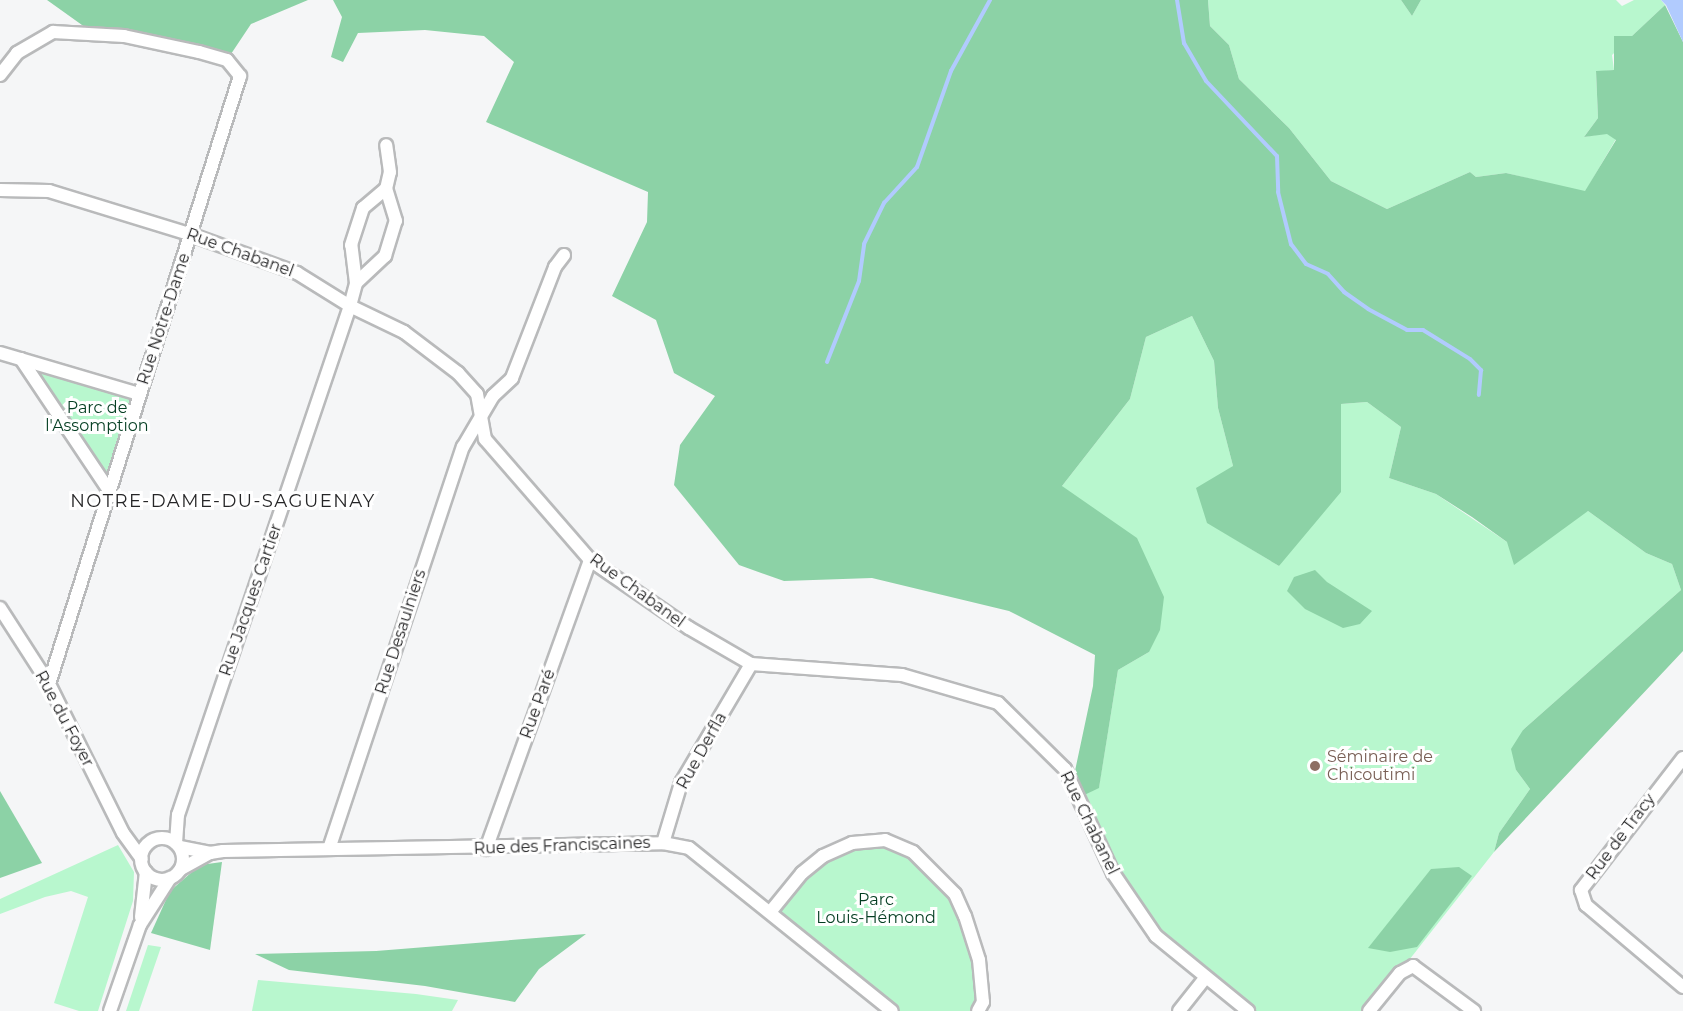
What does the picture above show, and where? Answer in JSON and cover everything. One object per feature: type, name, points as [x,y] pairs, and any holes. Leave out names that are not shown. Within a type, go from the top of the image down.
[{"type":"street","name":"Rue Notre-Dame","points":[[0,75],[16,53],[52,32],[124,36],[227,60],[240,76],[192,235],[108,489],[48,684]]},
{"type":"street","points":[[356,283],[385,256],[396,220],[386,189],[390,172],[386,145]]},
{"type":"street","name":"Rue Jacques Cartier","points":[[178,845],[178,815],[350,306],[356,283],[351,245],[363,208],[386,189]]},
{"type":"street","name":"Rue Chabanel","points":[[0,190],[49,191],[192,235],[297,273],[350,306],[404,332],[458,373],[477,394],[485,439],[590,560],[689,628],[751,664],[902,675],[998,703],[1065,769],[1113,873],[1156,936],[1248,1011]]},
{"type":"street","name":"Rue Desaulniers","points":[[329,849],[463,447],[493,396],[512,378],[555,267],[564,255]]},
{"type":"street","points":[[0,353],[139,394]]},
{"type":"street","points":[[21,359],[108,489]]},
{"type":"street","name":"Rue Paré","points":[[486,849],[590,560]]},
{"type":"street","name":"Rue du Foyer","points":[[0,608],[48,684],[123,833],[141,859]]},
{"type":"street","name":"Rue Derfla","points":[[663,843],[681,783],[751,664]]},
{"type":"street","name":"Rue de Tracy","points":[[1683,758],[1581,890],[1586,905],[1683,987]]},
{"type":"street","name":"Rue Jacques Cartier","points":[[153,840],[178,815]]},
{"type":"street","points":[[123,833],[178,845],[181,869],[170,878],[140,925]]},
{"type":"street","points":[[110,1011],[140,925],[146,872],[141,859],[153,840]]},
{"type":"street","points":[[771,911],[802,873],[823,856],[852,843],[885,840],[913,852],[955,894],[965,916],[979,960],[983,1002],[978,1011]]},
{"type":"street","name":"Rue des Franciscaines","points":[[178,845],[210,853],[329,849],[486,849],[663,843],[689,848],[771,911],[892,1011]]},
{"type":"street","name":"Rue des Franciscaines","points":[[181,869],[210,853]]},
{"type":"street","points":[[146,872],[157,879],[170,878]]},
{"type":"street","points":[[1369,1011],[1400,973],[1413,966],[1474,1011]]},
{"type":"street","points":[[1179,1011],[1206,977]]},
{"type":"green space","points":[[47,0],[308,0],[251,24],[227,60],[96,35]]},
{"type":"green space","points":[[333,0],[1208,0],[1210,26],[1229,45],[1239,79],[1289,128],[1331,181],[1387,209],[1470,172],[1476,177],[1506,173],[1585,191],[1616,140],[1607,134],[1584,137],[1598,118],[1596,71],[1614,70],[1614,36],[1632,36],[1665,5],[1683,42],[1683,651],[1494,852],[1499,833],[1530,789],[1516,770],[1511,749],[1523,730],[1681,590],[1672,564],[1646,553],[1588,511],[1514,565],[1507,542],[1472,517],[1436,494],[1389,478],[1401,427],[1367,402],[1341,404],[1341,492],[1279,566],[1207,523],[1196,488],[1233,466],[1218,408],[1214,361],[1192,316],[1146,337],[1130,399],[1062,486],[1137,538],[1164,597],[1160,630],[1149,652],[1118,670],[1099,788],[1078,798],[1072,785],[1093,686],[1095,655],[1009,611],[872,578],[784,581],[739,565],[674,485],[680,445],[715,396],[674,373],[656,320],[612,296],[647,222],[648,192],[486,122],[514,62],[484,36],[425,30],[358,33],[343,62],[331,57],[342,17]]},
{"type":"green space","points":[[1208,0],[1401,0],[1412,16],[1421,0],[1616,0],[1622,6],[1634,0],[1661,0],[1665,5],[1612,55],[1614,70],[1596,72],[1598,118],[1584,137],[1607,133],[1616,139],[1585,192],[1506,173],[1476,177],[1470,172],[1387,209],[1331,181],[1289,128],[1239,79],[1229,45],[1210,26]]},
{"type":"green space","points":[[1401,0],[1421,0],[1412,16]]},
{"type":"green space","points":[[1192,316],[1214,361],[1218,408],[1233,466],[1207,522],[1279,566],[1338,437],[1341,404],[1367,402],[1401,427],[1389,478],[1436,494],[1507,542],[1588,511],[1646,553],[1672,564],[1681,590],[1523,730],[1516,770],[1530,789],[1499,833],[1494,852],[1369,1011],[1248,1011],[1156,936],[1113,873],[1078,798],[1099,787],[1118,670],[1149,652],[1062,486],[1130,399],[1146,337]]},
{"type":"green space","name":"Parc de l'Assomption","points":[[21,359],[139,394],[108,489]]},
{"type":"green space","points":[[1315,570],[1327,582],[1372,611],[1360,624],[1343,628],[1305,609],[1287,591],[1294,577]]},
{"type":"green space","points":[[0,791],[42,863],[0,878]]},
{"type":"green space","name":"Parc Louis-Hémond","points":[[885,840],[913,852],[955,894],[979,960],[978,1011],[892,1011],[771,911],[823,856]]},
{"type":"green space","points":[[118,845],[134,872],[133,901],[98,1011],[79,1011],[54,1003],[88,897],[71,891],[45,897],[0,914],[0,899]]},
{"type":"green space","points":[[222,862],[210,950],[151,933],[170,891],[200,865]]},
{"type":"green space","points":[[1459,867],[1472,876],[1417,947],[1390,952],[1368,948],[1431,869]]},
{"type":"green space","points":[[586,934],[539,969],[515,1002],[425,986],[289,970],[255,954],[376,951]]},
{"type":"green space","points":[[148,945],[161,947],[139,1011],[126,1011]]},
{"type":"green space","points":[[258,980],[458,1000],[452,1011],[252,1011]]},
{"type":"water","points":[[1661,0],[1683,0],[1683,42],[1666,5]]},
{"type":"waterway","points":[[827,362],[859,281],[864,244],[884,203],[917,167],[951,71],[990,0]]},
{"type":"waterway","points":[[1177,0],[1184,43],[1206,81],[1277,156],[1278,192],[1291,244],[1306,264],[1328,274],[1344,292],[1368,309],[1407,330],[1423,330],[1470,359],[1481,370],[1479,395]]},
{"type":"place","name":"Séminaire de Chicoutimi","points":[[1315,766]]},
{"type":"district","name":"NOTRE-DAME-DU-SAGUENAY","points":[[223,501]]}]
